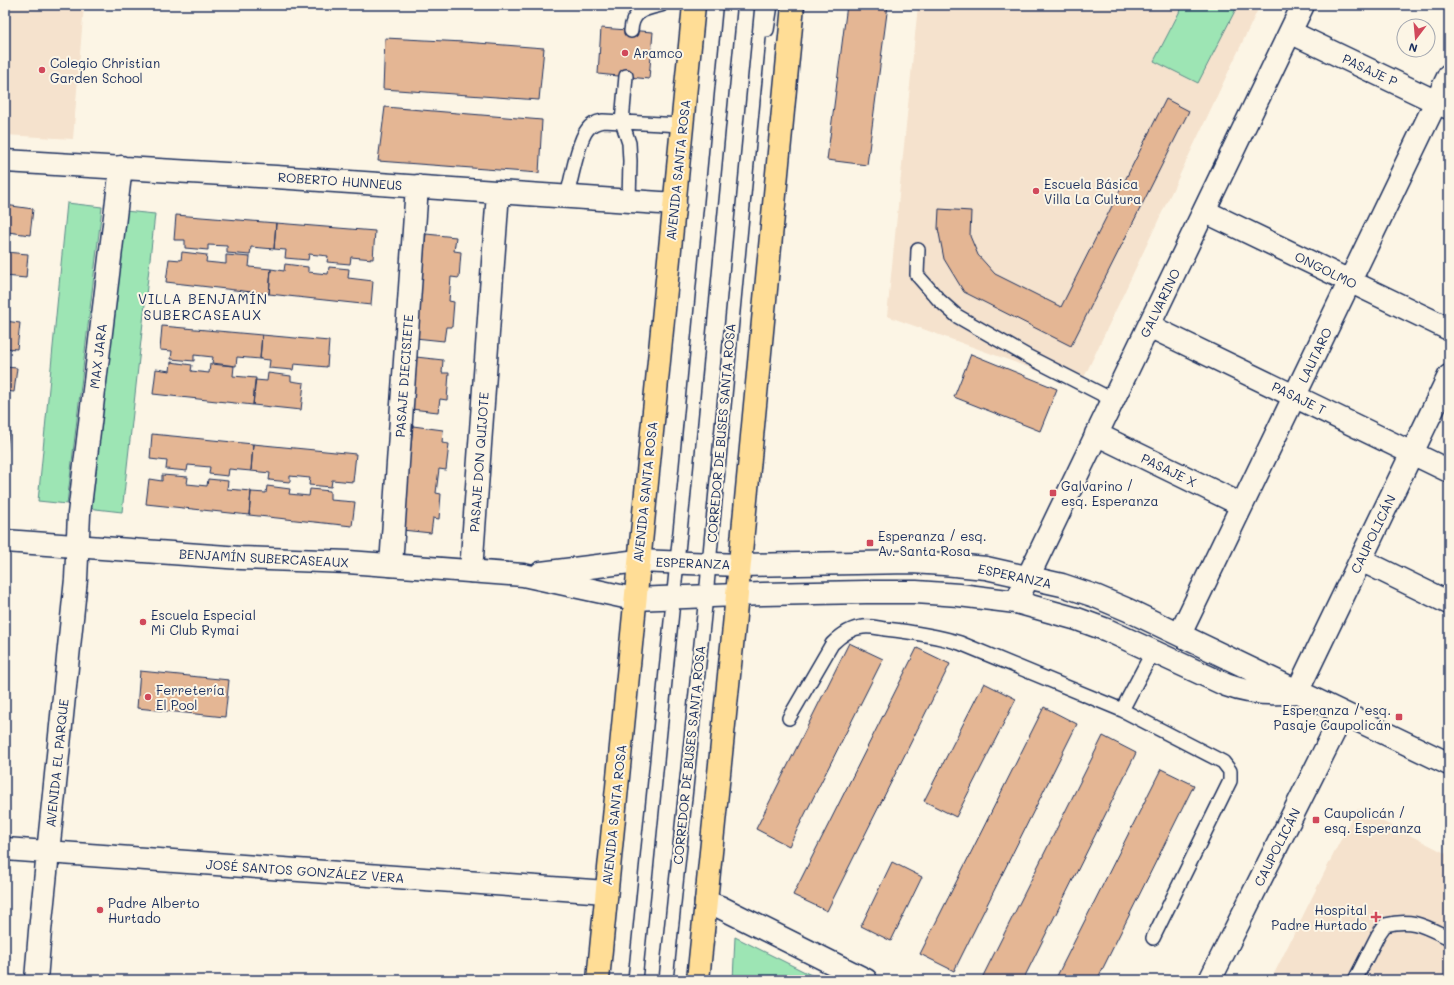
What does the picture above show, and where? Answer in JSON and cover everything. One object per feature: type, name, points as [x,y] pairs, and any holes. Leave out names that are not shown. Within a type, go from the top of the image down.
[{"type":"main road","name":"AVENIDA SANTA ROSA","points":[[598,980],[634,599],[694,5]]},
{"type":"main road","points":[[698,980],[737,595],[793,5]]},
{"type":"street","name":"GALVARINO","points":[[1016,602],[1303,5]]},
{"type":"street","name":"PASAJE P","points":[[1290,32],[1443,105]]},
{"type":"street","name":"LAUTARO","points":[[1180,634],[1350,281],[1443,105],[1449,75]]},
{"type":"street","name":"ROBERTO HUNNEUS","points":[[5,161],[121,167],[675,204]]},
{"type":"street","name":"MAX JARA","points":[[78,546],[80,508],[121,167]]},
{"type":"street","name":"PASAJE DIECISIETE","points":[[391,565],[417,186]]},
{"type":"street","name":"PASAJE DON QUIJOTE","points":[[471,571],[498,192]]},
{"type":"street","name":"ONGOLMO","points":[[1204,211],[1449,329]]},
{"type":"street","name":"PASAJE T","points":[[1149,326],[1449,471]]},
{"type":"street","name":"CAUPOLICÁN","points":[[1297,692],[1449,376]]},
{"type":"street","name":"PASAJE X","points":[[1096,434],[1242,505]]},
{"type":"street","name":"BENJAMÍN SUBERCASEAUX","points":[[5,541],[241,558],[314,560],[523,575],[634,599]]},
{"type":"street","name":"AVENIDA EL PARQUE","points":[[36,980],[78,546]]},
{"type":"street","points":[[1361,560],[1449,603]]},
{"type":"street","name":"ESPERANZA","points":[[638,561],[739,565],[911,562],[986,568],[1062,585],[1095,596],[1180,634],[1297,692],[1449,764]]},
{"type":"street","name":"BENJAMÍN SUBERCASEAUX","points":[[523,575],[638,561]]},
{"type":"street","name":"ESPERANZA","points":[[634,599],[737,595],[916,592],[959,594],[1016,602],[1077,619],[1107,630],[1242,691],[1278,695],[1297,692]]},
{"type":"street","name":"CAUPOLICÁN","points":[[1210,980],[1343,714]]},
{"type":"street","name":"JOSÉ SANTOS GONZÁLEZ VERA","points":[[5,849],[606,892]]},
{"type":"street","points":[[706,902],[720,907],[866,980]]},
{"type":"lane","points":[[631,31],[633,20],[639,12],[661,5]]},
{"type":"lane","points":[[635,980],[674,597],[730,5]]},
{"type":"lane","name":"CORREDOR DE BUSES SANTA ROSA","points":[[666,980],[706,596],[762,5]]},
{"type":"lane","points":[[752,105],[771,5]]},
{"type":"lane","points":[[626,76],[622,122],[629,144],[629,201]]},
{"type":"lane","points":[[566,196],[581,142],[586,130],[597,122],[603,121],[682,125]]},
{"type":"lane","points":[[918,250],[917,275],[939,300],[957,316],[1027,356],[1113,400]]},
{"type":"lane","points":[[789,718],[832,644],[841,635],[853,629],[863,626],[873,626],[937,636],[960,643],[1122,710],[1223,762],[1230,771],[1231,776],[1228,786],[1153,938]]},
{"type":"lane","points":[[1122,710],[1153,651]]},
{"type":"lane","points":[[1355,980],[1378,935],[1385,925],[1397,922],[1413,922],[1449,938]]},
{"type":"shaded area","name":"Colegio Christian Garden School","points":[[5,5],[84,5],[73,139],[5,135]]},
{"type":"shaded area","name":"Escuela Básica Villa La Cultura","points":[[918,5],[1260,5],[1080,386],[887,316]]},
{"type":"shaded area","name":"Hospital Padre Hurtado","points":[[1358,809],[1449,855],[1449,980],[1271,980],[1351,819]]},
{"type":"green space","points":[[1183,5],[1238,5],[1198,83],[1154,61]]},
{"type":"green space","points":[[67,203],[102,207],[67,504],[38,501]]},
{"type":"green space","points":[[125,211],[155,214],[122,512],[87,508]]},
{"type":"green space","points":[[735,937],[821,980],[733,980]]},
{"type":"building","points":[[847,5],[888,5],[867,165],[827,160]]},
{"type":"building","name":"Aramco","points":[[601,28],[653,32],[649,79],[598,74]]},
{"type":"building","points":[[385,38],[544,48],[539,100],[383,89]]},
{"type":"building","points":[[1166,99],[1189,111],[1071,346],[964,292],[944,259],[938,228],[939,209],[971,211],[970,236],[978,255],[995,274],[1061,307]]},
{"type":"building","points":[[385,107],[542,120],[539,173],[378,161]]},
{"type":"building","points":[[5,205],[33,209],[30,235],[8,232],[7,240],[5,239]]},
{"type":"building","points":[[176,215],[276,223],[274,249],[251,247],[250,255],[227,253],[227,246],[208,245],[208,250],[185,248],[185,240],[174,240]]},
{"type":"building","points":[[276,223],[375,231],[373,259],[351,257],[350,264],[327,262],[328,256],[309,254],[308,260],[285,258],[286,250],[274,249]]},
{"type":"building","points":[[426,234],[456,237],[454,251],[461,252],[459,278],[451,277],[449,301],[454,302],[452,327],[446,327],[444,341],[415,338]]},
{"type":"building","points":[[5,252],[28,254],[26,278],[5,276]]},
{"type":"building","points":[[182,252],[207,255],[206,262],[226,264],[226,255],[250,257],[249,267],[271,269],[269,294],[166,282],[169,259],[181,260]]},
{"type":"building","points":[[285,264],[308,267],[308,272],[328,274],[329,267],[349,269],[348,278],[373,281],[371,305],[269,294],[271,269],[284,271]]},
{"type":"building","points":[[5,321],[20,323],[17,349],[5,348]]},
{"type":"building","points":[[162,326],[262,335],[260,359],[237,357],[236,366],[212,363],[213,357],[194,355],[194,361],[171,359],[172,351],[160,350]]},
{"type":"building","points":[[262,335],[329,341],[327,367],[294,364],[293,370],[269,368],[270,360],[260,359]]},
{"type":"building","points":[[971,354],[1057,389],[1040,431],[954,397]]},
{"type":"building","points":[[416,357],[443,360],[442,373],[449,373],[447,400],[440,399],[438,412],[411,409]]},
{"type":"building","points":[[171,362],[192,365],[191,371],[209,373],[210,364],[234,366],[233,376],[256,378],[253,405],[153,394],[156,369],[170,371]]},
{"type":"building","points":[[5,367],[17,368],[14,392],[5,391]]},
{"type":"building","points":[[268,373],[291,376],[291,381],[304,383],[301,410],[253,405],[255,380],[267,381]]},
{"type":"building","points":[[413,426],[443,430],[442,443],[449,444],[446,470],[439,469],[436,493],[441,494],[439,519],[433,518],[431,533],[402,530]]},
{"type":"building","points":[[5,429],[9,430],[6,456],[5,456]]},
{"type":"building","points":[[152,434],[253,444],[251,471],[229,469],[228,476],[209,474],[210,467],[188,465],[187,471],[166,469],[167,461],[150,459]]},
{"type":"building","points":[[253,444],[356,454],[353,482],[332,480],[331,487],[309,485],[310,478],[290,476],[290,482],[269,480],[270,473],[251,471]]},
{"type":"building","points":[[162,475],[188,477],[187,484],[207,486],[208,479],[228,481],[227,489],[251,491],[249,515],[146,504],[149,479],[162,481]]},
{"type":"building","points":[[267,486],[290,489],[289,494],[309,496],[310,489],[330,491],[330,500],[355,502],[352,526],[249,515],[251,492],[266,493]]},
{"type":"building","points":[[849,643],[883,659],[789,846],[756,829]]},
{"type":"building","points":[[917,648],[950,664],[827,911],[793,895]]},
{"type":"building","points":[[140,671],[229,680],[225,717],[137,708]]},
{"type":"building","points":[[984,683],[1016,699],[956,817],[924,801]]},
{"type":"building","points":[[1044,707],[1077,724],[954,971],[920,954]]},
{"type":"building","points":[[1103,736],[1136,753],[1023,980],[981,980]]},
{"type":"building","points":[[1161,769],[1194,785],[1097,980],[1055,980]]},
{"type":"building","points":[[892,862],[922,877],[891,941],[861,926]]},
{"type":"place","name":"Aramco","points":[[625,53]]},
{"type":"place","name":"Colegio Christian Garden School","points":[[42,70]]},
{"type":"place","name":"Escuela Básica Villa La Cultura","points":[[1036,191]]},
{"type":"place","name":"Galvarino / esq. Esperanza","points":[[1053,493]]},
{"type":"place","name":"Esperanza / esq. Av. Santa Rosa","points":[[870,543]]},
{"type":"place","name":"Escuela Especial Mi Club Rymai","points":[[143,622]]},
{"type":"place","name":"Ferretería El Pool","points":[[148,697]]},
{"type":"place","name":"Esperanza / esq. Pasaje Caupolicán","points":[[1399,717]]},
{"type":"place","name":"Caupolicán / esq. Esperanza","points":[[1316,820]]},
{"type":"place","name":"Padre Alberto Hurtado","points":[[100,910]]},
{"type":"place","name":"Hospital Padre Hurtado","points":[[1376,917]]},
{"type":"district","name":"VILLA BENJAMÍN SUBERCASEAUX","points":[[203,308]]}]
